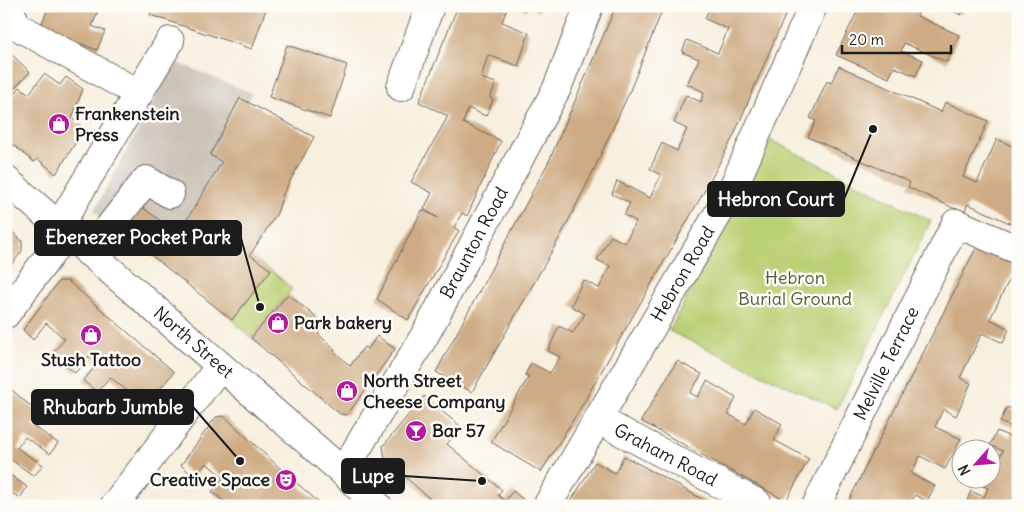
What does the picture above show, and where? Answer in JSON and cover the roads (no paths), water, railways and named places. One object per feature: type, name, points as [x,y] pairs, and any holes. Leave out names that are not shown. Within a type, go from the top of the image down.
[{"type":"street","points":[[8,6],[17,26],[140,94]]},
{"type":"street","name":"Braunton Road","points":[[343,472],[425,335],[557,88],[589,6]]},
{"type":"street","name":"Hebron Road","points":[[547,506],[732,190],[813,6]]},
{"type":"street","points":[[401,87],[425,8]]},
{"type":"street","points":[[6,314],[62,230],[170,41]]},
{"type":"street","name":"North Street","points":[[6,180],[343,472],[378,506]]},
{"type":"street","points":[[89,253],[146,180],[170,194]]},
{"type":"street","name":"Melville Terrace","points":[[816,506],[956,223],[1018,250]]},
{"type":"street","points":[[114,506],[220,366]]},
{"type":"street","name":"Graham Road","points":[[599,420],[758,503]]},
{"type":"place","name":"Frankenstein Press","points":[[59,124]]},
{"type":"place","name":"Hebron Court","points":[[873,129]]},
{"type":"place","name":"Ebenezer Pocket Park","points":[[260,307]]},
{"type":"place","name":"Park bakery","points":[[278,323]]},
{"type":"place","name":"Stush Tattoo","points":[[91,335]]},
{"type":"place","name":"North Street Cheese Company","points":[[347,391]]},
{"type":"place","name":"Bar 57","points":[[416,431]]},
{"type":"place","name":"Rhubarb Jumble","points":[[240,461]]},
{"type":"place","name":"Creative Space","points":[[286,480]]},
{"type":"place","name":"Lupe","points":[[482,481]]},
{"type":"park label","name":"Hebron Burial Ground","points":[[795,288]]}]
